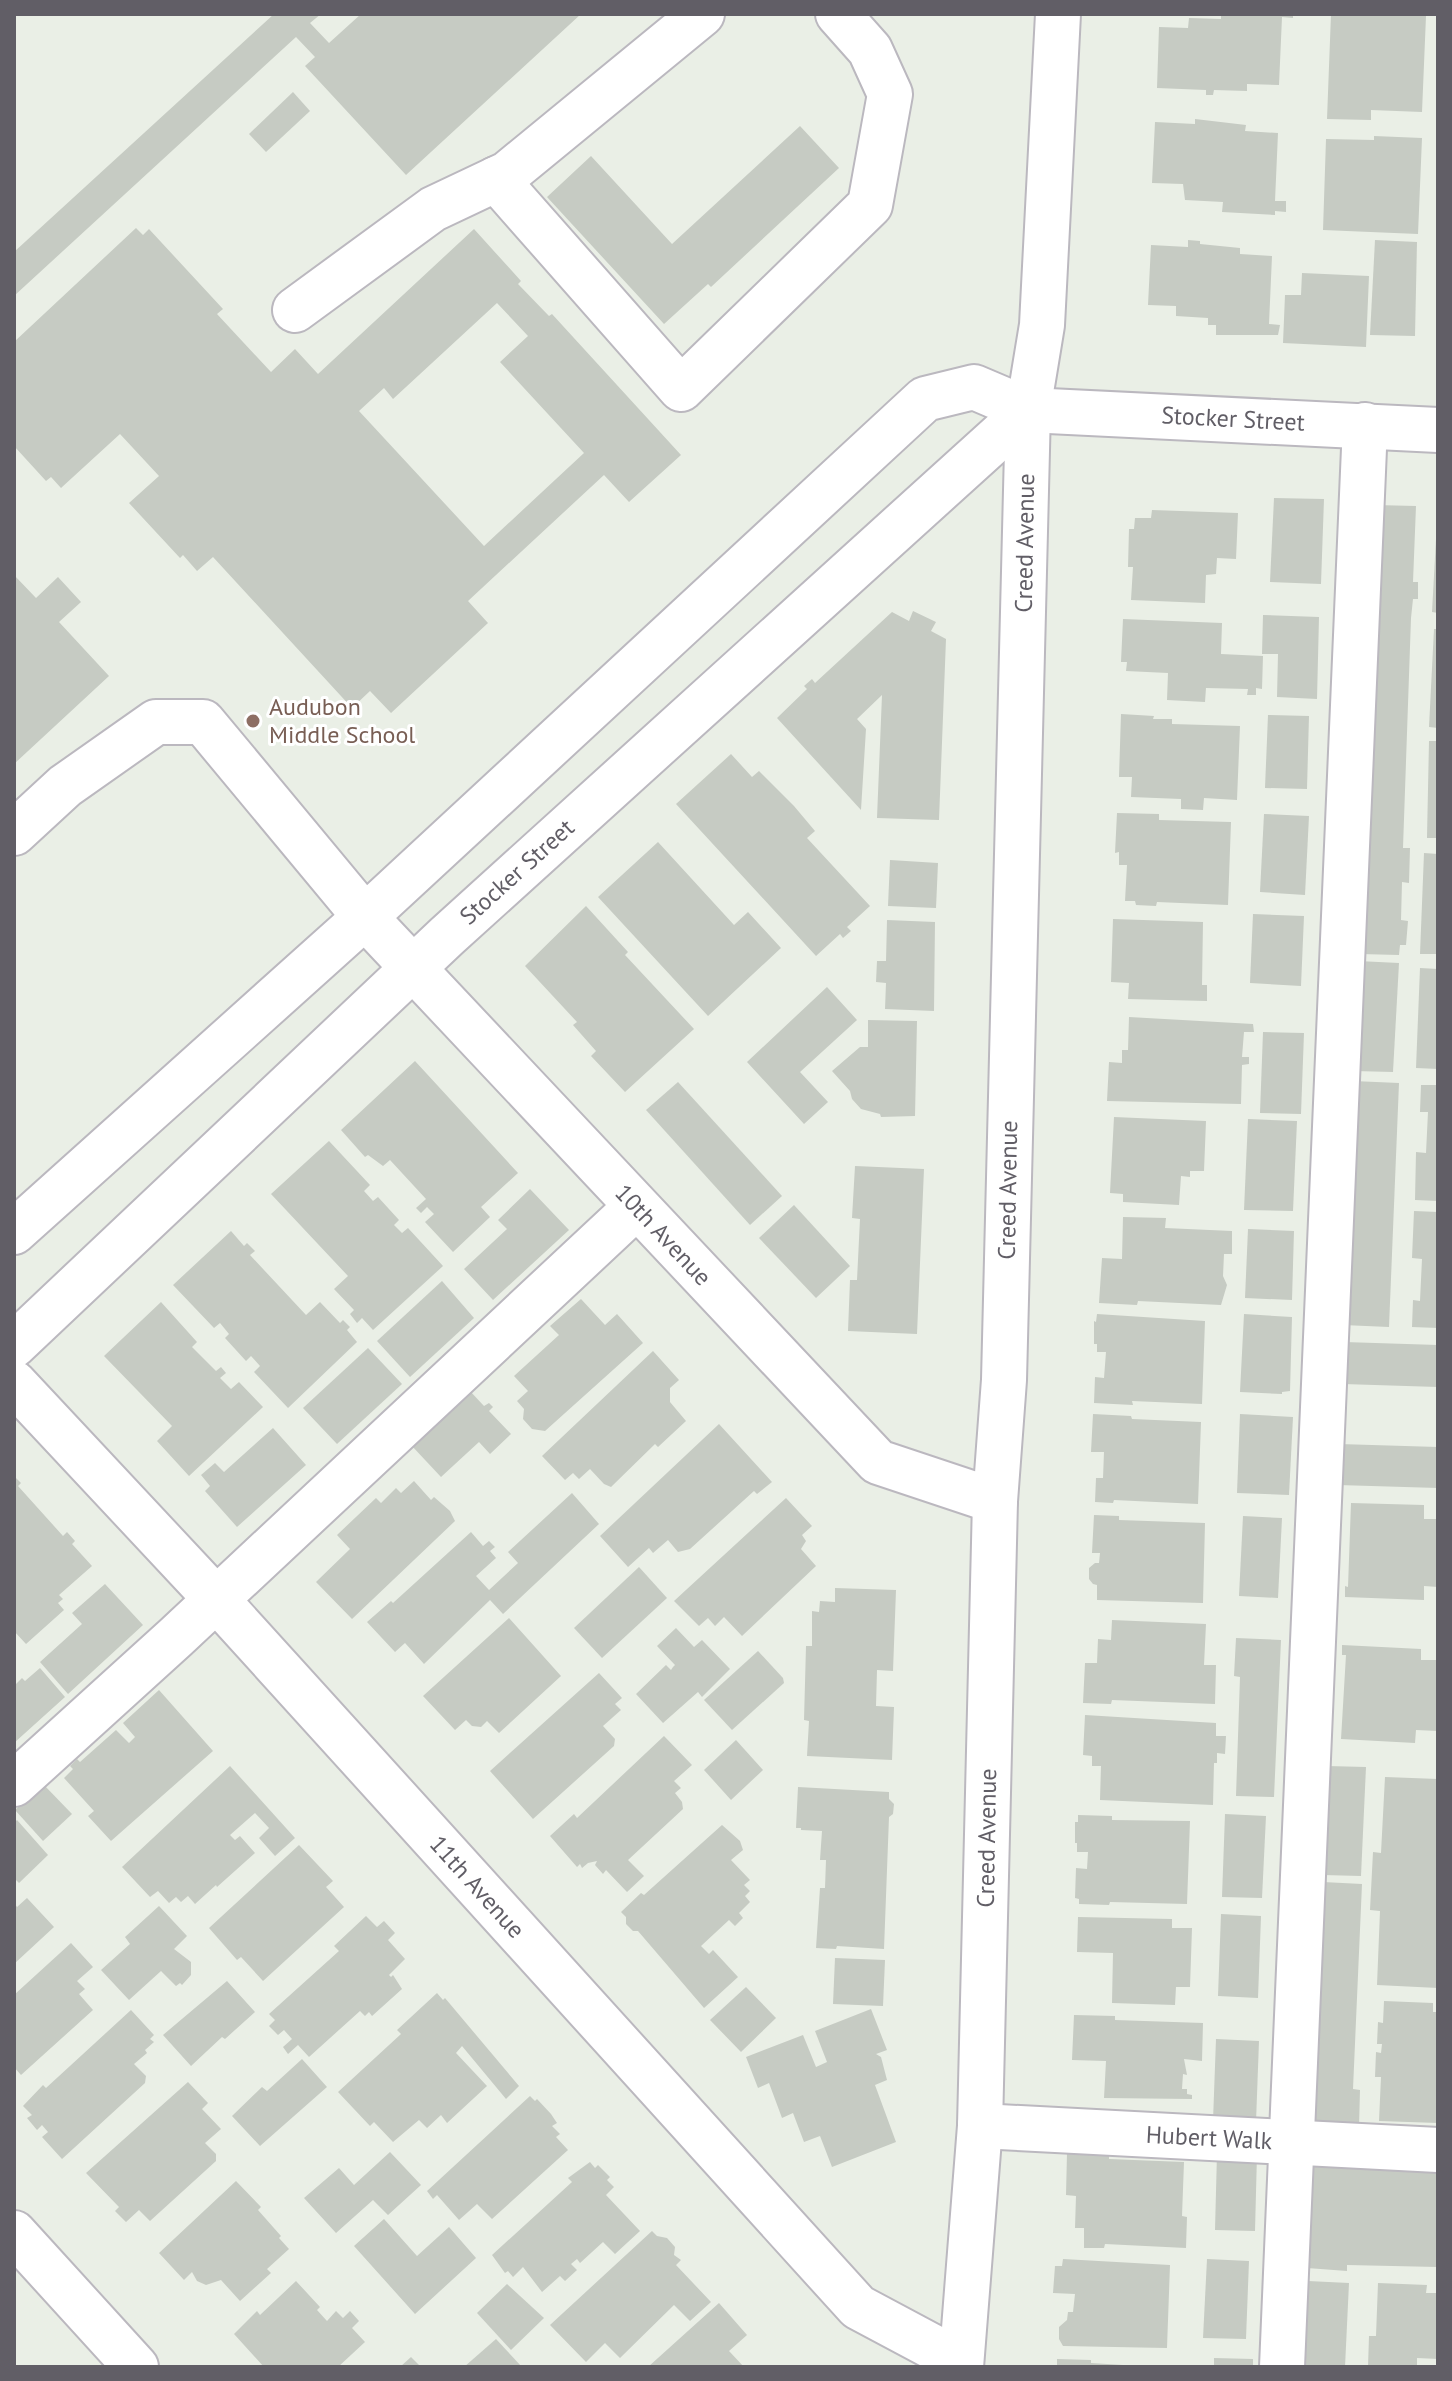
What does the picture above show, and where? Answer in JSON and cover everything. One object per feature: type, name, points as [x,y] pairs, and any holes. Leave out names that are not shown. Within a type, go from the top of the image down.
[{"type":"street","points":[[295,310],[433,209],[507,174],[702,14]]},
{"type":"street","points":[[496,179],[681,389],[870,205],[890,94],[870,50],[838,14]]},
{"type":"street","name":"Creed Avenue","points":[[961,2365],[980,2126],[995,1501],[1004,1380],[1028,410],[1042,325],[1058,14]]},
{"type":"street","name":"Stocker Street","points":[[14,1232],[365,917],[925,399],[974,387],[1028,410],[1438,430]]},
{"type":"street","name":"Stocker Street","points":[[14,1345],[412,968],[1028,410]]},
{"type":"street","points":[[1282,2367],[1365,425]]},
{"type":"street","name":"10th Avenue","points":[[14,833],[65,786],[156,722],[203,722],[365,917],[878,1462],[995,1501]]},
{"type":"street","points":[[14,1784],[636,1207]]},
{"type":"street","name":"11th Avenue","points":[[14,1383],[216,1599],[858,2307],[961,2365]]},
{"type":"street","name":"Hubert Walk","points":[[980,2126],[1438,2150]]},
{"type":"street","points":[[14,2233],[136,2367]]},
{"type":"building","points":[[274,14],[321,14],[310,23],[329,43],[361,14],[581,14],[406,175],[305,66],[315,57],[296,37],[14,296],[14,252]]},
{"type":"building","points":[[1221,14],[1293,14],[1293,18],[1282,17],[1279,85],[1247,84],[1247,91],[1214,90],[1213,95],[1206,95],[1206,90],[1157,88],[1159,27],[1188,28],[1189,18],[1221,19]]},
{"type":"building","points":[[1331,14],[1426,16],[1422,112],[1371,110],[1371,120],[1327,119]]},
{"type":"building","points":[[293,92],[310,111],[266,152],[249,134]]},
{"type":"building","points":[[1195,119],[1246,125],[1245,131],[1278,133],[1275,201],[1286,201],[1286,212],[1275,211],[1275,215],[1222,212],[1223,202],[1185,200],[1183,184],[1152,183],[1155,122],[1195,124]]},
{"type":"building","points":[[800,126],[839,168],[711,287],[708,284],[664,324],[547,197],[591,156],[672,244]]},
{"type":"building","points":[[1374,136],[1422,138],[1418,234],[1323,230],[1326,139],[1374,140]]},
{"type":"building","points":[[136,228],[143,235],[149,229],[223,309],[217,314],[271,372],[295,349],[318,374],[474,229],[521,281],[518,284],[549,316],[552,314],[681,455],[629,502],[604,475],[468,601],[488,623],[391,713],[370,691],[352,708],[213,557],[197,571],[183,555],[180,558],[129,503],[159,476],[120,434],[61,488],[51,477],[46,481],[14,446],[14,342]],"holes":[[[497,303],[528,336],[500,362],[584,453],[484,546],[359,411],[384,388],[393,399]]]},
{"type":"building","points":[[1188,240],[1240,248],[1240,254],[1272,256],[1269,324],[1280,325],[1278,335],[1216,335],[1216,325],[1208,325],[1208,318],[1176,316],[1176,306],[1148,305],[1151,245],[1188,247]]},
{"type":"building","points":[[1375,240],[1417,242],[1415,336],[1370,335]]},
{"type":"building","points":[[1302,273],[1369,276],[1366,347],[1283,343],[1285,295],[1301,295]]},
{"type":"building","points":[[1274,498],[1324,499],[1321,584],[1270,582]]},
{"type":"building","points":[[1375,505],[1416,506],[1413,582],[1418,582],[1418,599],[1413,599],[1411,618],[1403,848],[1410,848],[1409,883],[1402,882],[1401,920],[1408,921],[1406,945],[1400,945],[1399,955],[1360,954]]},
{"type":"building","points":[[1152,510],[1238,513],[1236,559],[1217,558],[1216,574],[1206,575],[1205,603],[1131,600],[1133,567],[1128,567],[1129,529],[1134,529],[1135,518],[1151,518]]},
{"type":"building","points":[[1438,539],[1438,613],[1432,612]]},
{"type":"building","points":[[14,575],[36,598],[58,577],[81,602],[59,622],[109,676],[14,764]]},
{"type":"building","points":[[913,611],[936,622],[931,631],[946,639],[939,820],[877,818],[882,695],[857,719],[866,729],[861,810],[777,718],[807,689],[804,686],[812,679],[815,683],[892,612],[909,621]]},
{"type":"building","points":[[1263,615],[1319,617],[1317,699],[1277,697],[1278,654],[1262,654]]},
{"type":"building","points":[[1123,619],[1222,623],[1221,654],[1263,656],[1262,689],[1256,688],[1256,695],[1247,695],[1248,689],[1206,688],[1205,702],[1167,700],[1168,673],[1126,671],[1127,662],[1121,662]]},
{"type":"building","points":[[1434,629],[1438,629],[1438,728],[1429,727]]},
{"type":"building","points":[[1121,714],[1172,719],[1172,724],[1240,726],[1237,800],[1204,798],[1203,810],[1181,809],[1181,799],[1131,797],[1132,777],[1119,777]]},
{"type":"building","points":[[1268,715],[1309,716],[1307,789],[1265,788]]},
{"type":"building","points":[[1429,741],[1438,741],[1438,838],[1427,838]]},
{"type":"building","points":[[731,754],[752,777],[759,771],[794,806],[815,831],[807,838],[870,906],[847,927],[851,931],[843,938],[840,934],[816,956],[676,804]]},
{"type":"building","points":[[1117,813],[1159,814],[1159,820],[1231,822],[1228,905],[1157,902],[1156,906],[1125,901],[1127,865],[1119,865],[1119,852],[1115,853]]},
{"type":"building","points":[[1264,814],[1309,816],[1305,895],[1260,892]]},
{"type":"building","points":[[658,842],[734,925],[748,912],[781,948],[708,1016],[598,897]]},
{"type":"building","points":[[1424,853],[1438,854],[1438,954],[1420,954]]},
{"type":"building","points":[[890,860],[938,863],[936,908],[888,906]]},
{"type":"building","points":[[586,906],[628,952],[625,955],[694,1029],[625,1092],[591,1056],[596,1051],[573,1025],[577,1022],[525,966]]},
{"type":"building","points":[[1253,914],[1304,916],[1301,986],[1250,983]]},
{"type":"building","points":[[1113,919],[1203,922],[1202,985],[1207,985],[1207,1001],[1128,999],[1129,983],[1111,982]]},
{"type":"building","points":[[887,920],[935,922],[934,1011],[885,1009],[886,983],[876,982],[877,961],[886,961]]},
{"type":"building","points":[[1358,961],[1399,963],[1393,1072],[1354,1071]]},
{"type":"building","points":[[1420,968],[1438,969],[1438,1069],[1416,1068]]},
{"type":"building","points":[[827,987],[857,1020],[800,1072],[828,1102],[804,1124],[747,1062]]},
{"type":"building","points":[[1129,1017],[1253,1024],[1254,1032],[1244,1032],[1242,1057],[1249,1057],[1249,1064],[1242,1065],[1241,1104],[1107,1101],[1109,1062],[1122,1063],[1122,1050],[1128,1050]]},
{"type":"building","points":[[868,1020],[917,1021],[915,1116],[881,1117],[880,1114],[861,1109],[832,1071],[860,1047],[868,1047]]},
{"type":"building","points":[[1263,1032],[1304,1033],[1301,1114],[1260,1113]]},
{"type":"building","points":[[415,1061],[518,1173],[481,1207],[490,1217],[453,1252],[425,1222],[434,1214],[427,1207],[421,1213],[416,1208],[426,1199],[390,1160],[383,1166],[368,1155],[365,1157],[341,1130]]},
{"type":"building","points":[[1353,1081],[1399,1083],[1389,1327],[1343,1325]]},
{"type":"building","points":[[678,1082],[782,1196],[750,1225],[646,1110]]},
{"type":"building","points":[[1421,1085],[1438,1085],[1438,1201],[1415,1200],[1416,1152],[1426,1153],[1428,1112],[1420,1112]]},
{"type":"building","points":[[1114,1117],[1206,1121],[1204,1171],[1190,1171],[1190,1177],[1181,1176],[1179,1205],[1123,1202],[1123,1194],[1110,1193]]},
{"type":"building","points":[[1248,1119],[1297,1121],[1293,1211],[1244,1210]]},
{"type":"building","points":[[329,1141],[370,1185],[364,1191],[373,1201],[378,1197],[399,1220],[394,1225],[402,1233],[408,1228],[443,1266],[373,1330],[362,1318],[357,1323],[350,1314],[354,1310],[334,1289],[348,1276],[271,1194]]},
{"type":"building","points":[[855,1166],[924,1169],[917,1334],[848,1331],[850,1280],[857,1280],[860,1219],[852,1218]]},
{"type":"building","points":[[530,1189],[569,1230],[493,1300],[464,1269],[507,1229],[498,1220]]},
{"type":"building","points":[[794,1205],[850,1266],[816,1298],[759,1238]]},
{"type":"building","points":[[1414,1211],[1438,1212],[1438,1328],[1412,1327],[1413,1300],[1420,1301],[1422,1259],[1412,1258]]},
{"type":"building","points":[[1123,1217],[1166,1218],[1165,1228],[1232,1231],[1232,1254],[1224,1254],[1223,1276],[1227,1285],[1221,1305],[1138,1301],[1137,1305],[1099,1303],[1102,1258],[1122,1259]]},
{"type":"building","points":[[1248,1229],[1294,1231],[1292,1300],[1245,1298]]},
{"type":"building","points":[[231,1231],[244,1246],[247,1243],[255,1251],[250,1255],[306,1315],[320,1302],[340,1323],[343,1320],[350,1327],[347,1330],[357,1342],[288,1408],[254,1372],[260,1366],[251,1356],[246,1361],[225,1338],[229,1334],[220,1323],[214,1328],[173,1285]]},
{"type":"building","points":[[442,1281],[474,1318],[410,1377],[377,1341]]},
{"type":"building","points":[[581,1299],[605,1325],[617,1314],[643,1343],[545,1431],[532,1429],[523,1419],[524,1409],[517,1401],[528,1391],[514,1376],[559,1335],[550,1326]]},
{"type":"building","points":[[161,1302],[197,1342],[192,1347],[216,1371],[221,1367],[226,1373],[220,1378],[231,1389],[239,1382],[263,1407],[189,1476],[157,1441],[172,1426],[104,1356]]},
{"type":"building","points":[[1097,1314],[1205,1321],[1202,1404],[1094,1403],[1095,1377],[1104,1378],[1106,1352],[1097,1352],[1097,1344],[1094,1344]]},
{"type":"building","points":[[1244,1314],[1292,1317],[1290,1391],[1282,1394],[1240,1392]]},
{"type":"building","points":[[1344,1342],[1438,1345],[1438,1387],[1343,1384]]},
{"type":"building","points":[[368,1348],[402,1384],[337,1444],[303,1408]]},
{"type":"building","points":[[653,1351],[679,1380],[670,1388],[670,1402],[686,1421],[658,1447],[655,1444],[611,1487],[590,1469],[579,1479],[573,1473],[565,1480],[542,1456]]},
{"type":"building","points":[[469,1390],[484,1406],[489,1403],[493,1407],[489,1411],[511,1434],[490,1454],[479,1442],[441,1477],[411,1445]]},
{"type":"building","points":[[1093,1414],[1201,1422],[1198,1504],[1095,1502],[1096,1478],[1103,1478],[1104,1452],[1091,1452]]},
{"type":"building","points":[[1240,1414],[1293,1417],[1289,1495],[1237,1493]]},
{"type":"building","points":[[719,1424],[772,1482],[757,1494],[754,1491],[690,1549],[678,1552],[668,1540],[653,1553],[649,1548],[628,1567],[600,1536]]},
{"type":"building","points":[[273,1428],[306,1465],[237,1527],[205,1491],[210,1486],[201,1475],[215,1463],[224,1472]]},
{"type":"building","points":[[1339,1444],[1438,1447],[1438,1488],[1338,1485]]},
{"type":"building","points":[[14,1476],[21,1483],[18,1486],[63,1536],[67,1532],[75,1541],[72,1544],[92,1566],[59,1595],[63,1599],[58,1603],[64,1610],[26,1644],[14,1631]]},
{"type":"building","points":[[414,1481],[431,1500],[434,1497],[450,1511],[455,1521],[352,1619],[316,1582],[350,1549],[337,1535],[376,1498],[381,1503],[396,1488],[401,1493]]},
{"type":"building","points":[[572,1493],[599,1524],[503,1614],[490,1600],[424,1664],[405,1643],[395,1652],[367,1622],[391,1601],[393,1603],[471,1532],[483,1546],[489,1541],[495,1547],[490,1551],[496,1558],[476,1576],[489,1590],[518,1563],[508,1552]]},
{"type":"building","points":[[786,1498],[812,1526],[802,1535],[806,1541],[801,1549],[816,1566],[742,1636],[724,1617],[715,1626],[708,1618],[699,1626],[674,1601]]},
{"type":"building","points":[[1351,1503],[1424,1505],[1424,1519],[1438,1519],[1438,1587],[1424,1586],[1424,1600],[1345,1597]]},
{"type":"building","points":[[1094,1515],[1119,1516],[1119,1520],[1205,1523],[1203,1603],[1097,1600],[1097,1585],[1089,1579],[1089,1568],[1099,1563],[1100,1553],[1092,1553]]},
{"type":"building","points":[[1243,1516],[1282,1518],[1278,1598],[1239,1596]]},
{"type":"building","points":[[639,1567],[667,1598],[602,1658],[574,1628]]},
{"type":"building","points":[[105,1584],[143,1625],[68,1694],[40,1662],[82,1624],[72,1613]]},
{"type":"building","points":[[835,1588],[896,1590],[893,1671],[877,1670],[876,1706],[894,1707],[892,1760],[807,1756],[809,1721],[804,1720],[806,1646],[812,1646],[812,1611],[819,1612],[820,1601],[835,1602]]},
{"type":"building","points":[[509,1618],[561,1676],[499,1733],[487,1721],[481,1727],[472,1726],[466,1720],[455,1730],[423,1696]]},
{"type":"building","points":[[1112,1620],[1206,1624],[1204,1665],[1216,1665],[1215,1704],[1112,1700],[1111,1704],[1083,1703],[1085,1663],[1097,1663],[1098,1639],[1111,1640]]},
{"type":"building","points":[[676,1628],[694,1647],[702,1640],[730,1669],[702,1697],[698,1692],[663,1723],[636,1694],[666,1665],[671,1670],[675,1665],[657,1646]]},
{"type":"building","points":[[1236,1638],[1281,1640],[1274,1797],[1236,1796],[1240,1677],[1234,1676]]},
{"type":"building","points":[[1342,1645],[1421,1649],[1421,1660],[1438,1660],[1438,1731],[1416,1730],[1415,1743],[1341,1739],[1346,1655],[1342,1655]]},
{"type":"building","points":[[758,1651],[784,1683],[732,1730],[704,1700]]},
{"type":"building","points":[[40,1668],[65,1697],[14,1743],[14,1686]]},
{"type":"building","points":[[599,1673],[622,1698],[615,1704],[621,1710],[603,1726],[615,1739],[614,1746],[533,1819],[490,1771]]},
{"type":"building","points":[[159,1690],[213,1751],[111,1841],[88,1816],[94,1811],[64,1778],[77,1759],[80,1762],[116,1730],[129,1743],[135,1737],[123,1723]]},
{"type":"building","points":[[1085,1715],[1216,1723],[1216,1736],[1226,1736],[1225,1754],[1217,1753],[1217,1763],[1214,1763],[1213,1805],[1100,1800],[1101,1766],[1092,1766],[1092,1756],[1083,1755]]},
{"type":"building","points":[[664,1736],[692,1765],[674,1781],[681,1788],[675,1793],[683,1809],[628,1860],[644,1876],[627,1892],[606,1870],[603,1874],[595,1865],[597,1861],[577,1867],[550,1836],[574,1814],[577,1818]]},
{"type":"building","points":[[736,1740],[763,1770],[731,1800],[704,1770]]},
{"type":"building","points":[[230,1766],[295,1838],[275,1856],[259,1838],[269,1828],[255,1813],[230,1835],[235,1840],[240,1836],[255,1853],[217,1887],[195,1904],[188,1896],[181,1902],[176,1897],[169,1903],[158,1891],[150,1897],[122,1867]]},
{"type":"building","points":[[1327,1766],[1366,1767],[1361,1876],[1323,1875]]},
{"type":"building","points":[[1385,1777],[1438,1779],[1438,1988],[1377,1985],[1380,1911],[1370,1910],[1373,1852],[1381,1853]]},
{"type":"building","points":[[43,1784],[72,1814],[43,1841],[15,1810]]},
{"type":"building","points":[[798,1787],[889,1792],[889,1799],[894,1804],[893,1814],[889,1817],[884,1949],[816,1948],[820,1888],[825,1888],[826,1860],[820,1860],[822,1831],[796,1828]]},
{"type":"building","points":[[1225,1814],[1266,1816],[1262,1898],[1222,1897]]},
{"type":"building","points":[[1078,1815],[1112,1816],[1112,1820],[1190,1821],[1187,1904],[1079,1904],[1079,1899],[1075,1898],[1076,1868],[1087,1869],[1088,1852],[1077,1852],[1075,1822],[1078,1822]]},
{"type":"building","points":[[17,1820],[48,1855],[19,1883],[14,1878],[14,1823]]},
{"type":"building","points":[[722,1825],[740,1841],[743,1850],[731,1860],[750,1880],[744,1885],[750,1891],[745,1896],[750,1902],[739,1913],[743,1918],[735,1926],[729,1920],[701,1946],[709,1954],[713,1950],[738,1977],[704,2008],[638,1931],[633,1931],[626,1924],[626,1917],[621,1912]]},
{"type":"building","points":[[299,1845],[333,1881],[326,1887],[344,1907],[263,1981],[241,1957],[237,1960],[209,1928]]},
{"type":"building","points":[[1323,1882],[1362,1884],[1353,2089],[1360,2090],[1359,2127],[1314,2126]]},
{"type":"building","points":[[27,1898],[54,1927],[14,1964],[14,1903],[17,1907]]},
{"type":"building","points":[[159,1906],[187,1936],[174,1949],[191,1962],[191,1975],[182,1985],[176,1986],[161,1971],[129,2000],[101,1970],[130,1944],[125,1937]]},
{"type":"building","points":[[1221,1914],[1261,1916],[1258,1998],[1218,1996]]},
{"type":"building","points":[[366,1916],[377,1927],[384,1921],[395,1933],[388,1940],[405,1959],[389,1975],[393,1975],[402,1989],[372,2016],[369,2012],[365,2016],[360,2011],[309,2057],[298,2045],[288,2054],[283,2047],[292,2039],[284,2030],[278,2035],[269,2026],[275,2020],[269,2014],[339,1951],[334,1946]]},
{"type":"building","points":[[1078,1917],[1172,1919],[1172,1928],[1192,1928],[1190,1987],[1176,1987],[1175,2005],[1112,2003],[1113,1953],[1077,1952]]},
{"type":"building","points":[[71,1943],[93,1967],[77,1981],[85,1989],[79,1994],[93,2010],[21,2075],[14,2067],[14,1995]]},
{"type":"building","points":[[835,1958],[885,1960],[883,2006],[833,2004]]},
{"type":"building","points":[[227,1981],[255,2012],[191,2066],[163,2035]]},
{"type":"building","points":[[746,1987],[776,2018],[741,2052],[710,2020]]},
{"type":"building","points":[[437,1993],[443,2000],[445,1998],[519,2086],[506,2099],[462,2046],[456,2053],[487,2086],[447,2123],[441,2115],[427,2128],[419,2120],[393,2142],[374,2122],[370,2126],[338,2092],[401,2034],[397,2030]]},
{"type":"building","points":[[1384,2001],[1433,2003],[1433,2012],[1438,2012],[1438,2123],[1379,2121],[1381,2077],[1375,2077],[1376,2052],[1381,2053],[1382,2044],[1377,2044],[1378,2022],[1383,2023]]},
{"type":"building","points":[[871,2009],[887,2050],[876,2054],[881,2057],[887,2080],[875,2085],[896,2142],[832,2167],[820,2136],[804,2142],[793,2113],[782,2118],[769,2083],[758,2088],[746,2057],[803,2035],[816,2067],[827,2062],[815,2031]]},
{"type":"building","points":[[131,2010],[154,2035],[150,2039],[154,2042],[145,2050],[147,2053],[134,2064],[146,2076],[145,2083],[62,2159],[42,2137],[48,2132],[42,2125],[37,2130],[27,2118],[32,2115],[23,2106],[43,2085],[46,2088]]},
{"type":"building","points":[[1074,2015],[1115,2016],[1115,2020],[1203,2023],[1202,2061],[1184,2059],[1187,2075],[1183,2074],[1182,2089],[1187,2089],[1192,2099],[1104,2098],[1106,2061],[1072,2060]]},
{"type":"building","points":[[1216,2039],[1259,2041],[1256,2122],[1213,2121]]},
{"type":"building","points":[[302,2059],[327,2087],[260,2146],[232,2116],[262,2087],[267,2091]]},
{"type":"building","points":[[188,2082],[208,2103],[202,2109],[221,2129],[205,2143],[216,2154],[216,2161],[150,2221],[139,2210],[126,2222],[115,2211],[119,2207],[86,2173]]},
{"type":"building","points":[[530,2096],[551,2114],[557,2123],[552,2126],[560,2134],[556,2137],[568,2150],[492,2219],[477,2204],[459,2220],[437,2195],[433,2199],[427,2191]]},
{"type":"building","points":[[390,2152],[421,2185],[388,2215],[373,2200],[336,2233],[304,2198],[339,2168],[354,2185]]},
{"type":"building","points":[[1067,2153],[1109,2156],[1109,2159],[1184,2162],[1182,2216],[1187,2217],[1186,2248],[1105,2244],[1104,2248],[1084,2248],[1084,2228],[1075,2228],[1076,2196],[1066,2195]]},
{"type":"building","points":[[1217,2153],[1257,2154],[1255,2231],[1215,2230]]},
{"type":"building","points":[[1311,2157],[1438,2171],[1438,2267],[1347,2265],[1347,2271],[1307,2268]]},
{"type":"building","points":[[590,2162],[610,2177],[607,2180],[614,2187],[606,2195],[640,2231],[615,2254],[603,2242],[580,2263],[577,2259],[571,2264],[577,2270],[565,2281],[560,2276],[542,2292],[523,2267],[513,2277],[508,2271],[505,2273],[492,2255],[572,2182],[568,2178]]},
{"type":"building","points":[[236,2181],[261,2207],[258,2210],[289,2249],[267,2269],[271,2273],[240,2301],[221,2280],[206,2285],[197,2281],[192,2272],[184,2280],[159,2253]]},
{"type":"building","points":[[384,2219],[417,2256],[449,2227],[476,2258],[415,2314],[354,2246]]},
{"type":"building","points":[[652,2231],[657,2236],[667,2238],[675,2247],[674,2255],[681,2260],[676,2265],[711,2302],[690,2321],[674,2305],[620,2358],[605,2343],[586,2362],[550,2325]]},
{"type":"building","points":[[1063,2259],[1170,2265],[1167,2348],[1063,2346],[1059,2339],[1059,2327],[1067,2320],[1068,2312],[1073,2312],[1075,2294],[1053,2293],[1055,2266],[1062,2266]]},
{"type":"building","points":[[1207,2259],[1249,2261],[1246,2339],[1203,2338]]},
{"type":"building","points":[[296,2281],[320,2307],[317,2310],[327,2321],[336,2311],[343,2318],[350,2311],[359,2321],[352,2328],[365,2342],[338,2367],[264,2367],[234,2334],[257,2311],[260,2315]]},
{"type":"building","points":[[1308,2281],[1349,2283],[1345,2367],[1304,2367]]},
{"type":"building","points":[[1378,2283],[1427,2285],[1426,2293],[1438,2293],[1438,2359],[1417,2358],[1417,2367],[1368,2367],[1369,2336],[1376,2336]]},
{"type":"building","points":[[507,2284],[544,2318],[511,2350],[477,2313]]},
{"type":"building","points":[[719,2303],[747,2335],[729,2351],[744,2367],[648,2367]]},
{"type":"building","points":[[496,2339],[522,2367],[464,2367]]},
{"type":"building","points":[[411,2357],[421,2367],[400,2367]]},
{"type":"building","points":[[1214,2358],[1253,2359],[1253,2367],[1214,2367]]},
{"type":"building","points":[[1057,2359],[1091,2360],[1091,2363],[1123,2367],[1057,2367]]},
{"type":"place","name":"Audubon Middle School","points":[[253,721]]}]
